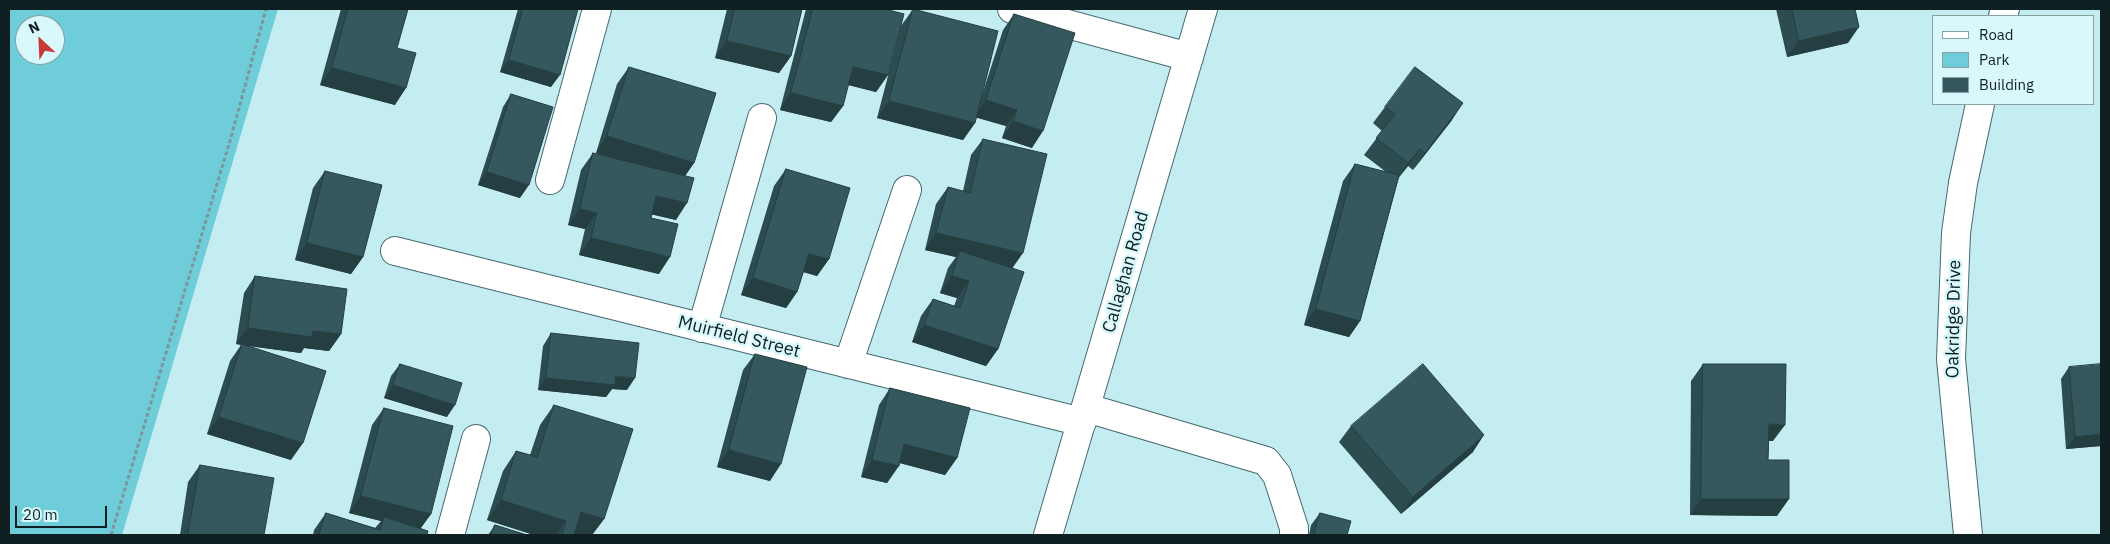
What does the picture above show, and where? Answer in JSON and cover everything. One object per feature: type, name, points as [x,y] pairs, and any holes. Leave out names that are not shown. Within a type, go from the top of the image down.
[{"type":"street","points":[[550,180],[598,9]]},
{"type":"street","points":[[1012,9],[1189,57]]},
{"type":"street","name":"Callaghan Road","points":[[1048,535],[1203,9]]},
{"type":"street","name":"Oakridge Drive","points":[[1968,535],[1951,359],[1956,234],[1963,183],[1980,105]]},
{"type":"street","points":[[702,328],[762,118]]},
{"type":"street","points":[[848,364],[907,190]]},
{"type":"street","name":"Muirfield Street","points":[[395,251],[848,364],[1084,415],[1266,461],[1277,475],[1294,528],[1294,535]]},
{"type":"street","points":[[450,535],[476,439]]},
{"type":"path","points":[[111,535],[228,150],[266,9]]},
{"type":"green space","points":[[9,9],[278,9],[122,535],[9,535]]},
{"type":"building","points":[[348,9],[408,9],[397,48],[416,53],[406,88],[332,68]]},
{"type":"building","points":[[523,9],[578,9],[560,75],[509,60]]},
{"type":"building","points":[[735,9],[802,9],[791,56],[727,41]]},
{"type":"building","points":[[813,9],[885,9],[904,14],[888,75],[853,67],[843,106],[791,93]]},
{"type":"building","points":[[913,9],[998,31],[975,123],[889,101]]},
{"type":"building","points":[[1792,9],[1855,9],[1859,27],[1799,41]]},
{"type":"building","points":[[1014,14],[1075,33],[1043,131],[1013,121],[1017,110],[986,100]]},
{"type":"building","points":[[629,67],[716,93],[694,163],[607,136]]},
{"type":"building","points":[[1415,67],[1463,103],[1425,153],[1420,149],[1408,163],[1376,138],[1395,114],[1385,107]]},
{"type":"building","points":[[511,94],[553,107],[529,185],[487,172]]},
{"type":"building","points":[[983,139],[1047,154],[1023,253],[936,233],[948,187],[970,193]]},
{"type":"building","points":[[593,153],[694,178],[687,203],[656,196],[651,218],[678,224],[670,257],[591,238],[597,213],[580,209]]},
{"type":"building","points":[[1355,164],[1399,175],[1360,321],[1316,309]]},
{"type":"building","points":[[786,169],[850,188],[829,259],[809,254],[797,292],[753,278]]},
{"type":"building","points":[[325,171],[382,185],[363,257],[307,243]]},
{"type":"building","points":[[960,251],[1024,272],[998,349],[924,325],[933,299],[960,308],[969,281],[952,276]]},
{"type":"building","points":[[255,276],[347,289],[341,334],[313,331],[312,337],[248,328]]},
{"type":"building","points":[[551,333],[639,343],[635,378],[616,376],[615,385],[546,378]]},
{"type":"building","points":[[242,344],[326,371],[303,443],[219,417]]},
{"type":"building","points":[[755,354],[807,367],[781,464],[729,450]]},
{"type":"building","points":[[400,364],[462,383],[455,405],[393,385]]},
{"type":"building","points":[[1423,364],[1484,435],[1413,497],[1351,426]]},
{"type":"building","points":[[1703,364],[1786,364],[1785,425],[1769,424],[1768,460],[1789,460],[1789,499],[1701,499]]},
{"type":"building","points":[[2101,364],[2101,434],[2075,437],[2069,367]]},
{"type":"building","points":[[890,388],[970,408],[957,458],[904,444],[899,466],[872,460]]},
{"type":"building","points":[[554,405],[633,429],[604,519],[581,512],[574,535],[562,535],[566,521],[501,500],[516,451],[537,457]]},
{"type":"building","points":[[384,408],[453,426],[431,514],[361,496]]},
{"type":"building","points":[[200,465],[274,478],[264,535],[188,535]]},
{"type":"building","points":[[326,513],[380,530],[384,517],[428,531],[427,535],[319,535]]},
{"type":"building","points":[[1320,513],[1351,521],[1347,535],[1314,535]]},
{"type":"building","points":[[495,525],[527,535],[491,535]]}]
